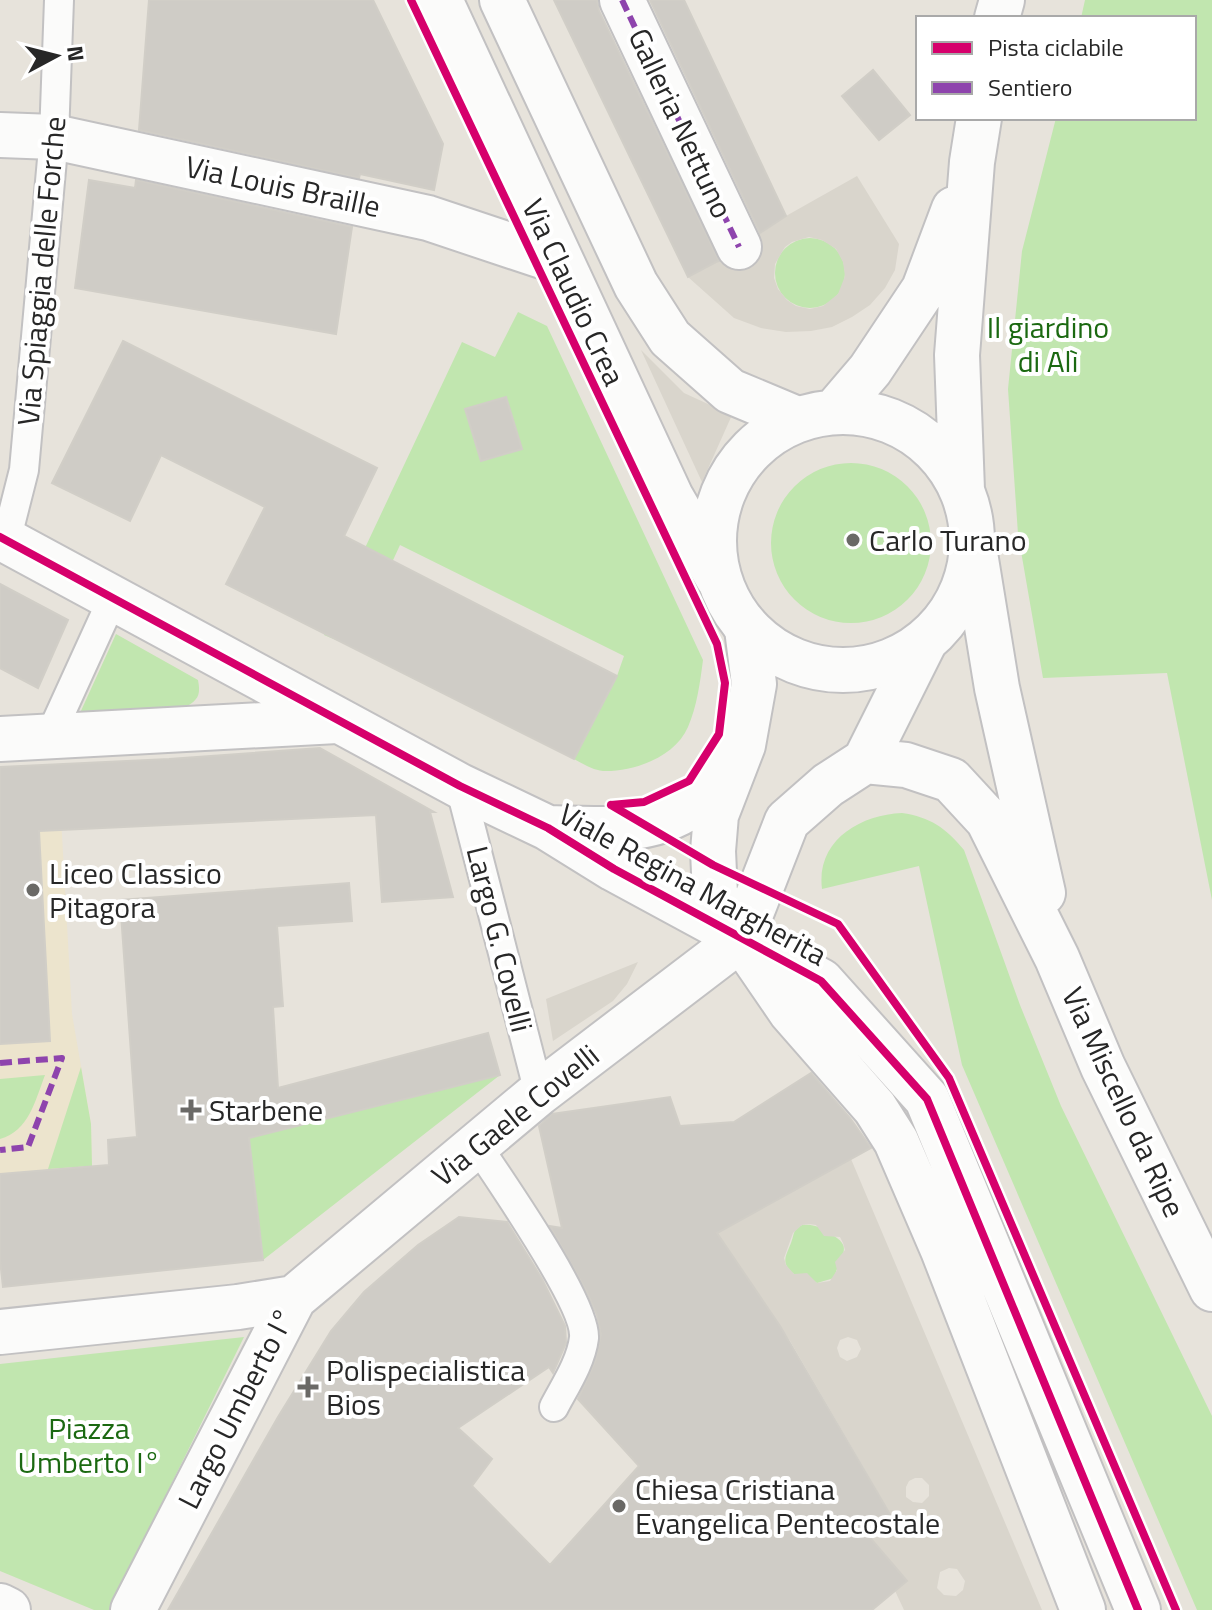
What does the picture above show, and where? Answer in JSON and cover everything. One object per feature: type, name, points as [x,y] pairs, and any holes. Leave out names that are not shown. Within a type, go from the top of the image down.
[{"type":"street","name":"Via Claudio Crea","points":[[440,0],[671,497],[718,578]]},
{"type":"street","name":"Via Claudio Crea","points":[[502,0],[636,285],[670,338],[730,391],[816,415]]},
{"type":"street","name":"Galleria Nettuno","points":[[622,0],[739,247]]},
{"type":"street","points":[[979,120],[972,162],[957,355],[962,490],[997,688],[1057,958]]},
{"type":"street","name":"Via Louis Braille","points":[[0,135],[54,137],[428,218],[560,262]]},
{"type":"street","points":[[741,939],[715,894],[713,851],[716,815],[743,745],[754,684],[747,629],[718,578],[713,538],[727,483],[760,440],[816,415],[870,370],[924,289],[972,162]]},
{"type":"street","points":[[816,415],[894,421],[938,452],[962,490]]},
{"type":"street","name":"Viale Regina Margherita","points":[[3,539],[460,786],[548,828],[741,939],[821,981],[927,1099],[1138,1610]]},
{"type":"street","points":[[741,939],[787,821],[828,785],[865,761],[923,645],[962,595],[974,547]]},
{"type":"street","points":[[747,629],[788,660],[838,672],[883,666],[923,645]]},
{"type":"street","points":[[0,739],[339,721]]},
{"type":"street","points":[[548,828],[624,829],[656,825],[699,800],[743,745]]},
{"type":"street","points":[[865,761],[906,765],[951,780],[988,820],[1057,958]]},
{"type":"street","name":"Viale Regina Margherita","points":[[741,939],[791,1012],[875,1108],[896,1141],[943,1250],[1083,1610]]},
{"type":"street","name":"Via Gaele Covelli","points":[[294,1298],[539,1093],[741,939]]},
{"type":"street","name":"Via Miscello da Ripe","points":[[1057,958],[1103,1067],[1212,1289]]},
{"type":"street","name":"Largo Umberto I°","points":[[0,1332],[238,1307],[294,1298]]},
{"type":"street","name":"Largo Umberto I°","points":[[133,1610],[294,1298]]},
{"type":"street","points":[[0,1606],[8,1610]]},
{"type":"lane","name":"Via Spiaggia delle Forche","points":[[3,539],[24,470],[54,137],[59,0]]},
{"type":"lane","points":[[50,736],[112,600]]},
{"type":"lane","name":"Largo G. Covelli","points":[[460,786],[539,1093]]},
{"type":"lane","points":[[476,1144],[548,1257],[583,1324],[581,1349],[554,1407]]},
{"type":"shaded area","points":[[857,176],[899,244],[895,270],[885,288],[870,305],[832,327],[786,332],[761,328],[734,318],[688,277],[723,259],[786,216]],"holes":[[[809,237],[822,240],[836,249],[843,262],[845,276],[838,294],[823,306],[810,309],[796,306],[778,289],[774,278],[775,264],[785,247],[792,242]]]},
{"type":"shaded area","points":[[641,350],[684,393],[732,415],[702,482]]},
{"type":"shaded area","name":"Liceo Classico Pitagora","points":[[58,764],[72,1014],[91,1124],[92,1166],[0,1175],[0,767]]},
{"type":"shaded area","points":[[638,962],[627,984],[613,1001],[553,1041],[546,999]]},
{"type":"shaded area","points":[[851,1159],[1042,1610],[904,1610],[868,1533],[894,1520],[790,1341],[716,1233]],"holes":[[[802,1225],[816,1225],[824,1236],[840,1237],[845,1250],[835,1262],[837,1270],[830,1281],[817,1283],[807,1273],[794,1274],[786,1265],[784,1258],[793,1233]],[[848,1337],[857,1340],[861,1349],[857,1357],[847,1361],[840,1357],[837,1348],[840,1340]],[[922,1478],[929,1485],[929,1496],[922,1503],[906,1497],[909,1481]],[[957,1569],[965,1581],[963,1590],[956,1596],[944,1595],[937,1588],[940,1572]]]},
{"type":"green space","name":"Il giardino di Alì","points":[[1085,0],[1212,0],[1212,900],[1167,673],[1043,678],[1018,534],[1008,389],[1022,251],[1055,120],[1196,120],[1196,16],[1081,16]]},
{"type":"green space","points":[[810,238],[835,248],[845,273],[835,298],[810,308],[785,298],[775,273],[785,248]]},
{"type":"green space","points":[[518,312],[547,326],[703,660],[694,711],[682,738],[652,761],[628,769],[599,770],[574,759],[617,676],[624,656],[400,545],[353,647],[324,635],[462,342],[495,357]]},
{"type":"green space","points":[[851,463],[882,469],[907,487],[925,512],[931,543],[925,574],[907,599],[882,617],[851,623],[820,617],[795,599],[777,574],[771,543],[777,512],[795,487],[820,469]]},
{"type":"green space","points":[[116,634],[198,680],[199,694],[195,700],[184,708],[80,713]]},
{"type":"green space","points":[[902,813],[937,825],[964,850],[1020,1005],[1061,1106],[1212,1416],[1212,1610],[1197,1610],[962,1065],[919,866],[822,889],[822,872],[833,844],[856,825]]},
{"type":"green space","points":[[81,1067],[91,1124],[92,1166],[48,1169]]},
{"type":"green space","points":[[45,1075],[24,1122],[10,1135],[0,1139],[0,1079]]},
{"type":"green space","points":[[500,1075],[263,1260],[249,1138]]},
{"type":"green space","points":[[802,1225],[823,1229],[841,1241],[844,1250],[834,1278],[817,1283],[802,1274],[794,1274],[787,1266],[786,1256],[794,1232]]},
{"type":"green space","name":"Piazza Umberto I°","points":[[244,1337],[109,1610],[94,1610],[0,1571],[0,1364]]},
{"type":"building","points":[[149,0],[373,0],[443,144],[434,190],[360,174],[359,178],[139,130]]},
{"type":"building","points":[[554,0],[597,0],[599,11],[719,261],[688,277]]},
{"type":"building","points":[[650,0],[684,0],[786,216],[760,233]]},
{"type":"building","points":[[873,70],[910,115],[879,140],[842,96]]},
{"type":"building","points":[[89,180],[135,188],[136,180],[352,227],[336,334],[75,288]]},
{"type":"building","points":[[123,341],[377,468],[344,536],[617,676],[574,759],[226,584],[265,507],[161,455],[130,521],[52,483]]},
{"type":"building","points":[[506,397],[522,449],[481,461],[465,409]]},
{"type":"building","points":[[0,584],[68,620],[38,688],[0,668]]},
{"type":"building","points":[[320,748],[434,812],[430,812],[453,897],[382,902],[376,815],[39,831],[50,1041],[0,1044],[0,767]]},
{"type":"building","name":"Starbene","points":[[349,883],[352,921],[277,926],[283,1006],[273,1007],[278,1088],[488,1033],[500,1075],[249,1138],[263,1260],[3,1287],[0,1174],[109,1165],[108,1140],[137,1137],[120,900]]},
{"type":"building","points":[[811,1073],[871,1148],[717,1233],[780,1326],[894,1521],[866,1533],[907,1581],[872,1610],[168,1610],[331,1331],[364,1292],[418,1245],[459,1217],[507,1222],[542,1279],[565,1326],[566,1343],[553,1373],[549,1367],[458,1428],[492,1459],[472,1486],[550,1565],[639,1466],[578,1399],[595,1362],[601,1335],[587,1292],[550,1226],[562,1228],[539,1126],[552,1114],[670,1097],[680,1126],[734,1122]]},
{"type":"marked path","points":[[622,0],[739,247]]},
{"type":"marked path","points":[[0,1063],[62,1058],[28,1147],[0,1150]]},
{"type":"cycle path","points":[[411,0],[717,644],[725,683],[719,734],[689,781],[644,802],[611,805]]},
{"type":"cycle path","points":[[0,537],[460,786],[548,828],[614,869],[821,981],[927,1099],[1138,1610]]},
{"type":"cycle path","points":[[611,805],[713,865],[838,924],[949,1078],[1176,1610]]},
{"type":"place","name":"Carlo Turano","points":[[853,540]]},
{"type":"place","name":"Liceo Classico Pitagora","points":[[33,890]]},
{"type":"place","name":"Starbene","points":[[191,1110]]},
{"type":"place","name":"Polispecialistica Bios","points":[[308,1387]]},
{"type":"place","name":"Chiesa Cristiana Evangelica Pentecostale","points":[[619,1506]]}]
